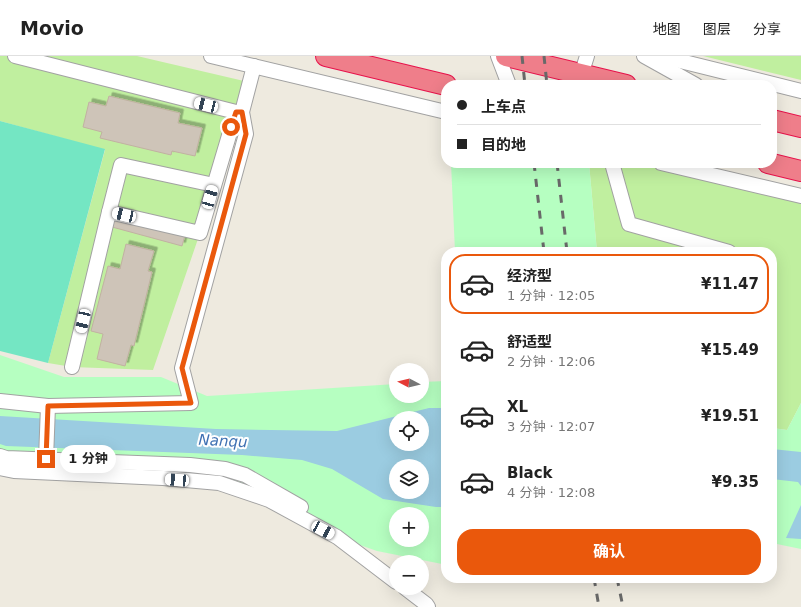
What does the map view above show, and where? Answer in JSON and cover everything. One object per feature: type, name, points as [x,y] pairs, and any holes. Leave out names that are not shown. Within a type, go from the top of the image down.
[{"type":"highway","points":[[326,56],[441,84]]},
{"type":"highway","points":[[506,56],[582,72],[609,80]]},
{"type":"highway","points":[[777,121],[801,127]]},
{"type":"highway","points":[[777,165],[801,171]]},
{"type":"street","points":[[15,56],[239,112]]},
{"type":"street","points":[[211,56],[441,111]]},
{"type":"street","points":[[498,56],[507,80]]},
{"type":"street","points":[[644,56],[687,80]]},
{"type":"street","points":[[660,56],[757,80]]},
{"type":"street","points":[[109,212],[200,233],[214,185],[254,66]]},
{"type":"street","points":[[777,85],[801,91]]},
{"type":"street","points":[[0,401],[48,406],[191,403],[182,368],[246,134],[239,112]]},
{"type":"street","points":[[72,368],[121,165],[214,185]]},
{"type":"street","points":[[613,168],[629,224],[711,247]]},
{"type":"street","points":[[682,168],[801,196]]},
{"type":"street","points":[[46,459],[48,406]]},
{"type":"street","points":[[0,456],[6,458],[190,465],[225,469],[245,475],[340,530],[337,537]]},
{"type":"street","points":[[0,468],[14,471],[163,478],[219,483],[269,500],[337,537],[389,577]]},
{"type":"street","points":[[414,595],[428,607]]},
{"type":"green space","points":[[0,56],[137,56],[244,81],[200,233],[153,370],[72,367],[48,363],[105,150],[0,121]]},
{"type":"green space","points":[[703,56],[801,56],[801,80]]},
{"type":"green space","points":[[0,121],[105,149],[48,363],[0,351]]},
{"type":"green space","points":[[451,168],[589,168],[597,247],[455,247]]},
{"type":"green space","points":[[589,168],[682,168],[801,196],[801,403],[787,430],[777,429],[777,247],[597,247]]},
{"type":"green space","points":[[0,355],[64,377],[161,377],[207,396],[389,384],[389,403],[429,403],[429,382],[441,381],[441,564],[429,561],[429,555],[397,555],[377,551],[337,537],[219,483],[0,468]]},
{"type":"green space","points":[[801,403],[801,549],[777,544],[777,429],[787,430]]},
{"type":"water","name":"Nanqu","points":[[429,408],[441,408],[441,507],[383,499],[332,469],[302,460],[242,455],[6,446],[0,444],[0,416],[216,429],[337,431],[389,418],[389,451],[429,451],[429,411],[417,411]]},
{"type":"water","points":[[777,450],[801,452],[801,486],[798,482],[777,480]]},
{"type":"water","points":[[801,505],[801,539],[786,538]]},
{"type":"building","points":[[109,96],[180,113],[178,123],[202,128],[195,156],[172,151],[171,155],[100,138],[102,132],[83,127],[89,102],[106,106]]},
{"type":"building","points":[[115,217],[185,235],[182,246],[112,227]]},
{"type":"building","points":[[126,244],[154,251],[148,271],[152,272],[134,346],[131,345],[125,366],[97,359],[103,334],[91,331],[108,266],[120,269]]},
{"type":"railway","points":[[522,56],[524,80]]},
{"type":"railway","points":[[544,56],[546,80]]},
{"type":"railway","points":[[535,168],[543,247]]},
{"type":"railway","points":[[558,168],[566,247]]},
{"type":"railway","points":[[595,583],[599,607]]},
{"type":"railway","points":[[618,583],[623,607]]},
{"type":"route","points":[[46,459],[48,406],[191,403],[182,368],[246,134],[242,112],[236,112],[231,127]]}]
